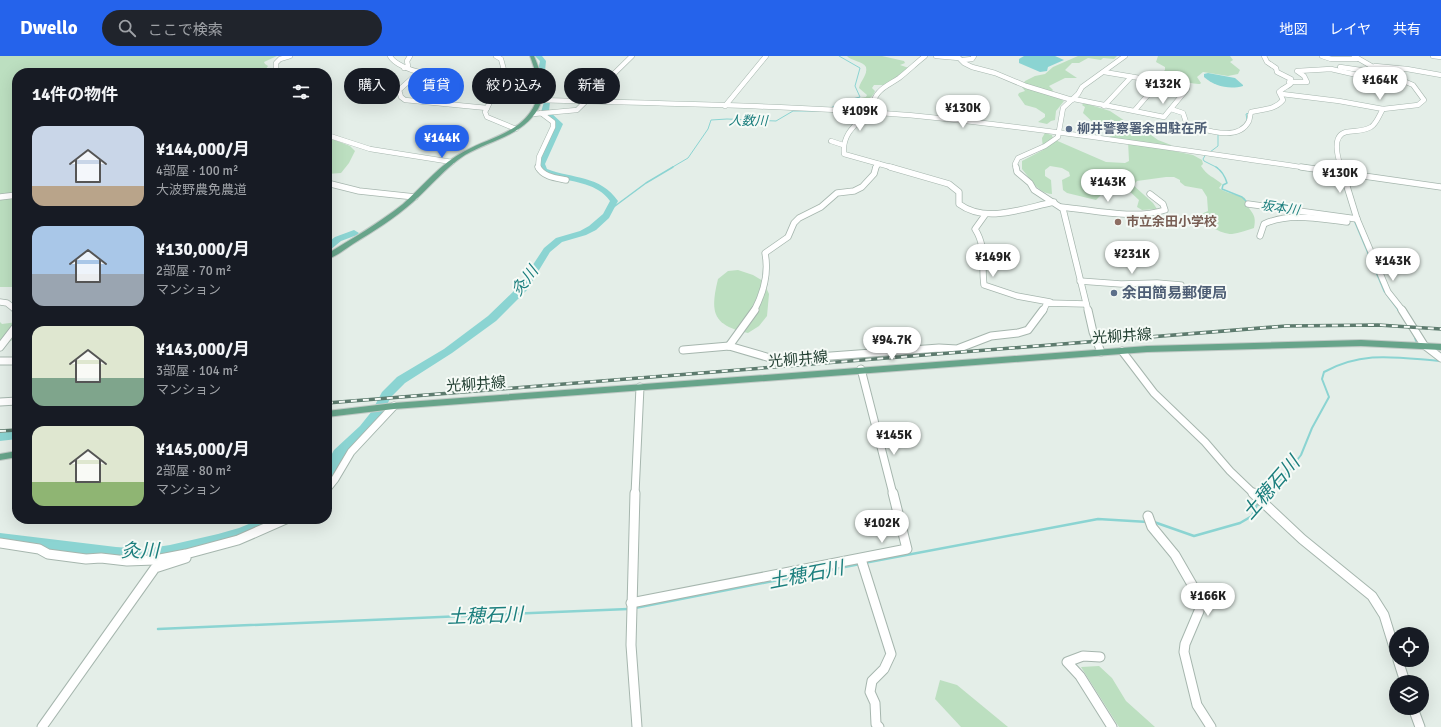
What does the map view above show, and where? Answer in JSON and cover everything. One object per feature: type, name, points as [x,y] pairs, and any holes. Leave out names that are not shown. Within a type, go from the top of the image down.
[{"type":"main road","points":[[532,56],[536,68]]},
{"type":"main road","points":[[332,254],[389,218],[452,162],[472,150],[500,138],[516,129],[533,114],[538,104]]},
{"type":"main road","name":"光柳井線","points":[[332,413],[376,407],[861,369],[1178,347],[1353,343],[1424,345],[1441,347]]},
{"type":"main road","points":[[0,457],[12,455]]},
{"type":"street","points":[[276,68],[276,62],[280,58],[290,56]]},
{"type":"street","points":[[390,56],[392,60],[401,64],[404,68],[419,72],[399,90],[401,97],[405,100],[487,108]]},
{"type":"street","points":[[404,68],[408,66],[407,62],[410,56]]},
{"type":"street","points":[[496,56],[501,59],[504,70],[492,83],[489,104],[485,112],[488,117],[516,129]]},
{"type":"street","points":[[619,68],[632,56]]},
{"type":"street","points":[[725,106],[766,56]]},
{"type":"street","points":[[925,56],[900,77],[880,91],[872,102],[868,112],[858,120],[845,138],[843,145],[844,154],[949,184],[960,191],[960,204],[962,208],[985,215],[1054,202]]},
{"type":"street","points":[[936,56],[957,57],[972,67],[995,73],[1026,86],[1073,100],[1135,110],[1164,117],[1187,86],[1104,72]]},
{"type":"street","points":[[963,60],[972,59],[974,56]]},
{"type":"street","points":[[1264,56],[1268,62],[1276,68],[1277,72],[1288,77],[1291,79],[1290,82],[1292,82]]},
{"type":"street","points":[[1282,94],[1339,100],[1383,109],[1415,105],[1423,102],[1424,100],[1415,87],[1370,66],[1356,57],[1331,58],[1322,56]]},
{"type":"street","points":[[1433,56],[1441,57]]},
{"type":"street","points":[[1101,352],[1093,332],[1063,209],[1034,190],[1030,183],[1017,172],[1015,164],[1018,158],[1045,146],[1058,137],[1063,108],[1073,100],[1084,84],[1104,72],[1122,57]]},
{"type":"street","points":[[1336,70],[1332,66],[1386,73]]},
{"type":"street","points":[[1370,66],[1406,69],[1441,75]]},
{"type":"street","points":[[1171,109],[1183,113],[1187,124],[1220,133],[1233,132],[1241,130],[1248,121],[1251,112],[1275,108],[1279,105],[1283,100],[1282,94],[1279,91],[1290,85],[1292,82],[1307,82],[1304,76],[1297,71],[1336,70],[1371,80],[1386,82],[1404,81]]},
{"type":"street","points":[[1104,106],[1131,77]]},
{"type":"street","points":[[1135,110],[1160,82]]},
{"type":"street","points":[[620,103],[868,112],[962,120],[1441,187]]},
{"type":"street","points":[[533,114],[577,110],[582,104]]},
{"type":"street","points":[[1383,109],[1378,120],[1369,128],[1344,132],[1339,138],[1336,147],[1336,155],[1358,221],[1388,292],[1404,312],[1424,345],[1440,357]]},
{"type":"street","points":[[542,113],[550,119],[554,125],[539,154],[536,163],[537,168],[543,174],[566,180]]},
{"type":"street","points":[[332,137],[370,149],[452,162]]},
{"type":"street","points":[[831,141],[843,145]]},
{"type":"street","points":[[729,346],[758,304],[765,280],[767,259],[765,254],[767,251],[788,237],[794,223],[799,218],[821,207],[837,193],[854,191],[862,187],[874,174],[876,166],[879,164]]},
{"type":"street","points":[[332,185],[359,192],[414,197]]},
{"type":"street","points":[[1061,207],[1128,214],[1152,214],[1165,210],[1163,204],[1150,194]]},
{"type":"street","points":[[0,197],[12,196]]},
{"type":"street","points":[[1248,204],[1358,221]]},
{"type":"street","points":[[985,215],[975,230],[980,236],[984,256],[984,285],[1017,296],[1050,302],[1086,304]]},
{"type":"street","points":[[1260,236],[1264,224],[1273,219],[1284,217],[1358,221]]},
{"type":"street","points":[[1080,281],[1116,284],[1157,283],[1182,285]]},
{"type":"street","points":[[0,302],[7,303],[12,306]]},
{"type":"street","points":[[683,350],[729,346],[777,360],[939,348],[957,349],[991,336],[1028,330],[1041,314],[1047,303],[1050,302]]},
{"type":"street","points":[[0,347],[12,331]]},
{"type":"street","points":[[1122,351],[1154,392],[1205,442],[1230,471],[1302,539],[1372,596],[1384,615],[1389,631]]},
{"type":"street","points":[[0,361],[12,361]]},
{"type":"street","points":[[632,603],[863,562],[907,548],[861,369]]},
{"type":"street","points":[[637,727],[631,645],[635,476],[640,387]]},
{"type":"street","points":[[0,402],[12,401]]},
{"type":"street","points":[[332,482],[351,452],[389,413],[390,406]]},
{"type":"street","points":[[1149,519],[1152,527],[1175,555],[1198,595],[1200,604],[1199,611],[1185,644],[1184,652],[1197,705],[1212,727]]},
{"type":"street","points":[[0,543],[39,549],[48,554],[86,559],[101,558],[127,561],[155,560],[224,544],[252,535],[275,524]]},
{"type":"street","points":[[42,727],[155,568],[224,544]]},
{"type":"street","points":[[863,562],[891,654],[889,665],[882,674],[872,681],[870,692],[874,703],[876,724],[879,727]]},
{"type":"street","points":[[1100,656],[1086,655],[1074,658],[1067,662],[1080,676],[1112,727]]},
{"type":"street","points":[[1416,715],[1420,727]]},
{"type":"green space","points":[[0,56],[277,56],[264,62],[268,66],[267,68],[12,68],[12,287],[0,287]]},
{"type":"green space","points":[[847,56],[882,56],[904,61],[905,63],[900,65],[909,68],[885,85],[874,85],[872,88],[875,91],[868,99],[851,102],[851,100],[866,97],[867,95],[859,88],[865,75],[866,67],[862,63]]},
{"type":"green space","points":[[1078,56],[1117,56],[1114,59],[1103,58],[1101,60],[1088,58],[1079,63],[1072,63],[1065,70],[1077,78],[1065,78],[1049,86],[1053,90],[1050,94],[1064,101],[1056,111],[1055,120],[1047,124],[1038,122],[1045,117],[1045,114],[1036,108],[1025,105],[1018,95],[1019,93],[1025,91],[1022,87],[1025,81],[1035,76],[1045,74],[1053,67]]},
{"type":"green space","points":[[1158,56],[1230,56],[1233,60],[1230,62],[1240,70],[1238,74],[1228,76],[1203,72],[1197,77],[1201,83],[1200,84],[1191,83],[1164,75],[1162,73],[1165,70],[1165,67],[1156,62]]},
{"type":"green space","points":[[1084,103],[1110,111],[1125,121],[1144,130],[1158,140],[1171,145],[1169,150],[1193,155],[1202,160],[1203,164],[1201,166],[1203,169],[1222,184],[1219,188],[1225,192],[1245,198],[1246,203],[1255,218],[1254,228],[1227,234],[1213,228],[1199,215],[1208,211],[1207,197],[1202,189],[1185,186],[1180,182],[1180,180],[1174,177],[1137,181],[1133,185],[1153,203],[1157,209],[1142,210],[1137,207],[1139,200],[1127,189],[1105,187],[1104,192],[1096,200],[1067,193],[1063,190],[1062,180],[1070,176],[1069,172],[1062,168],[1050,166],[1045,170],[1045,176],[1051,180],[1052,194],[1042,191],[1031,181],[1022,169],[1022,161],[1043,150],[1042,138],[1045,133],[1052,135],[1053,139],[1106,162],[1125,163],[1129,161],[1128,141],[1112,138],[1098,127],[1083,113],[1085,107],[1082,105]]},
{"type":"green space","points":[[332,139],[350,146],[355,151],[349,163],[341,173],[332,174]]},
{"type":"green space","points":[[738,270],[753,275],[763,281],[769,294],[767,316],[759,326],[748,333],[727,326],[716,315],[714,308],[718,279],[728,271]]},
{"type":"green space","points":[[0,322],[2,324],[12,323],[12,340],[0,346]]},
{"type":"green space","points":[[1099,666],[1112,678],[1126,701],[1155,727],[1119,727],[1081,667]]},
{"type":"green space","points":[[940,680],[957,685],[1008,727],[961,727],[935,699]]},
{"type":"water","points":[[1024,56],[1055,56],[1064,60],[1048,67],[1047,71],[1040,72],[1019,63],[1019,59]]},
{"type":"water","points":[[1208,73],[1235,78],[1243,86],[1232,88],[1217,85],[1204,77],[1204,74]]},
{"type":"waterway","name":"灸川","points":[[538,56],[543,61],[541,68]]},
{"type":"waterway","name":"人数川","points":[[831,108],[841,102],[860,97],[855,86],[860,68],[839,56]]},
{"type":"waterway","name":"灸川","points":[[332,466],[339,453],[364,429],[377,413],[386,395],[401,380],[433,361],[478,330],[519,293],[543,255],[555,242],[588,231],[606,216],[612,206],[614,201],[601,187],[592,183],[552,174],[543,170],[541,164],[559,124],[545,112],[547,104]]},
{"type":"waterway","name":"人数川","points":[[671,168],[688,158],[708,129],[711,120],[727,119],[776,121],[793,111],[825,111]]},
{"type":"waterway","name":"坂本川","points":[[1247,120],[1246,114],[1249,113]]},
{"type":"waterway","name":"坂本川","points":[[1210,152],[1218,146],[1218,133]]},
{"type":"waterway","name":"坂本川","points":[[1206,154],[1203,159],[1204,161],[1216,167]]},
{"type":"waterway","name":"人数川","points":[[611,209],[646,183],[673,167]]},
{"type":"waterway","name":"坂本川","points":[[1216,167],[1223,174],[1227,183],[1223,185],[1222,189],[1242,197],[1248,203]]},
{"type":"waterway","name":"坂本川","points":[[1354,220],[1384,291],[1399,311]]},
{"type":"waterway","points":[[332,244],[338,239],[354,233]]},
{"type":"waterway","name":"坂本川","points":[[1414,334],[1416,341]]},
{"type":"waterway","name":"土穂石川","points":[[1265,494],[1288,472],[1301,455],[1312,428],[1329,397],[1322,379],[1324,372],[1339,365],[1367,358],[1396,357],[1441,361]]},
{"type":"waterway","points":[[0,437],[12,436]]},
{"type":"waterway","name":"土穂石川","points":[[1262,497],[1265,494]]},
{"type":"waterway","name":"土穂石川","points":[[1154,522],[1194,536],[1240,523],[1252,516],[1258,502]]},
{"type":"waterway","name":"土穂石川","points":[[864,563],[1098,519],[1148,522]]},
{"type":"waterway","name":"灸川","points":[[0,538],[116,553],[144,555],[170,551],[218,539],[243,532],[263,524]]},
{"type":"waterway","name":"土穂石川","points":[[635,608],[860,564]]},
{"type":"waterway","name":"土穂石川","points":[[158,629],[628,609]]},
{"type":"railway","points":[[332,403],[1286,326],[1378,325],[1441,329]]},
{"type":"railway","points":[[0,431],[12,430]]},
{"type":"place","name":"柳井警察署余田駐在所","points":[[1069,129]]},
{"type":"place","name":"市立余田小学校","points":[[1118,222]]},
{"type":"place","name":"余田簡易郵便局","points":[[1114,293]]}]
